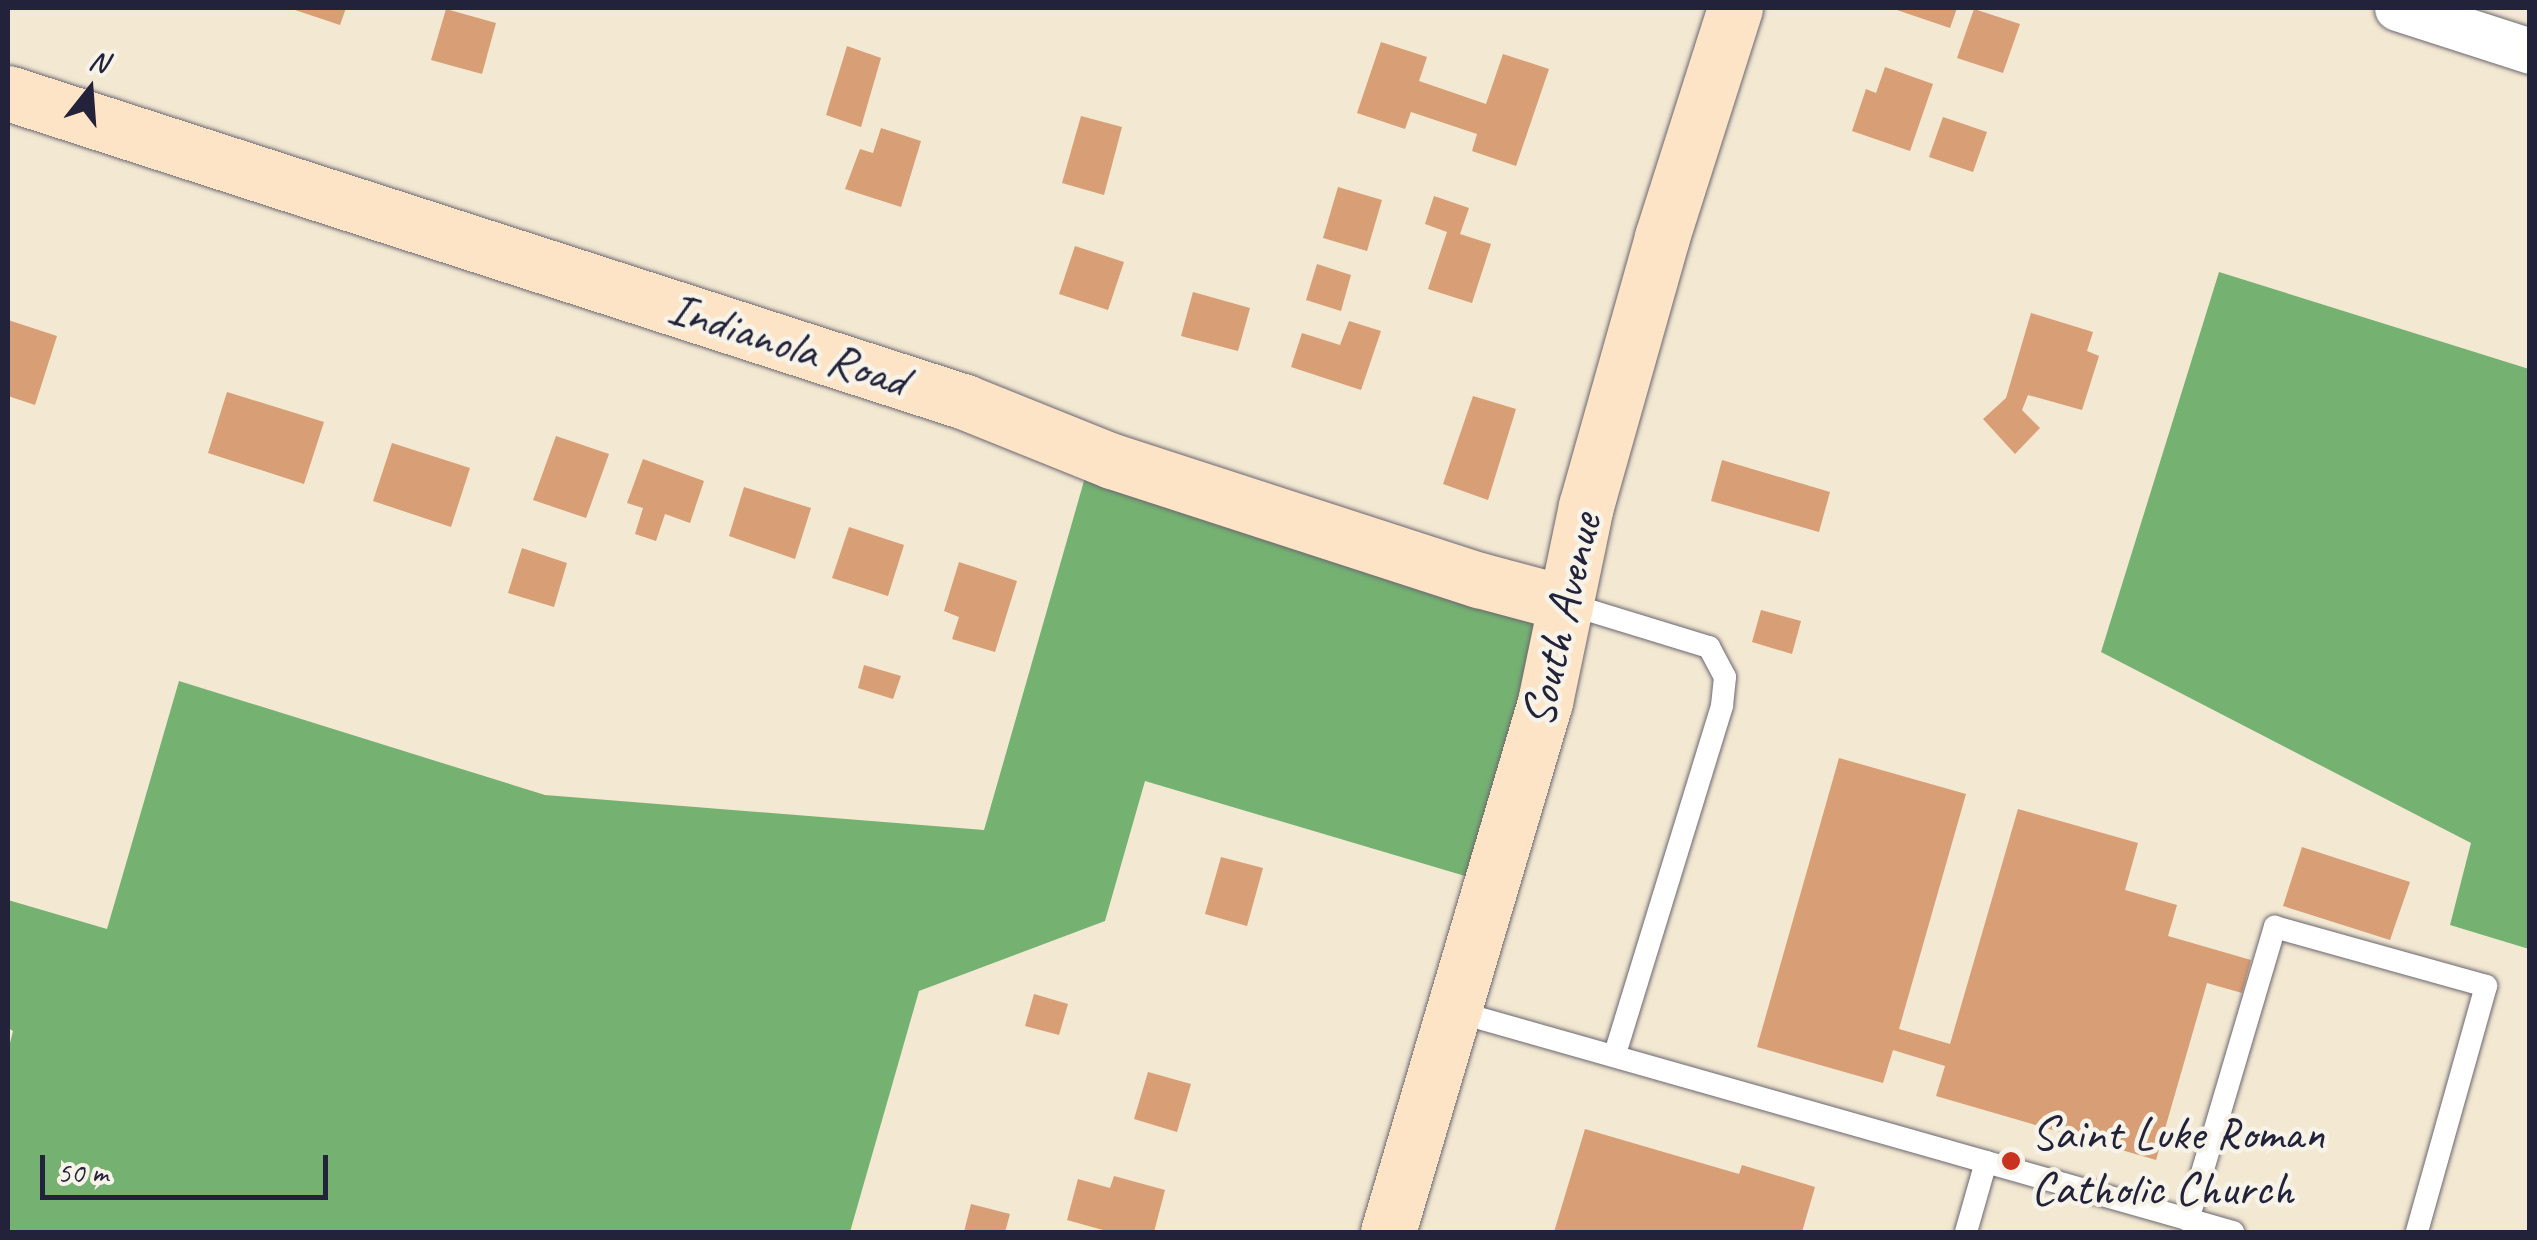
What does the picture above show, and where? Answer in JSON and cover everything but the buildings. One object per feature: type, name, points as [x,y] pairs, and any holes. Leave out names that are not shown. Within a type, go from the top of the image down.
[{"type":"street","name":"South Avenue","points":[[1388,1232],[1545,702],[1586,506],[1654,265],[1736,8]]},
{"type":"street","points":[[2397,8],[2530,51]]},
{"type":"street","name":"Indianola Road","points":[[8,92],[965,402],[1149,473],[1479,580],[1565,603]]},
{"type":"lane","points":[[1565,603],[1709,647],[1724,677],[1722,706],[1614,1056]]},
{"type":"lane","points":[[2188,1220],[2274,926],[2486,986],[2417,1232]]},
{"type":"lane","points":[[1454,1011],[2232,1232]]},
{"type":"lane","points":[[1966,1232],[1986,1162]]},
{"type":"green space","points":[[2219,272],[2529,369],[2529,949],[2450,925],[2471,843],[2101,652]]},
{"type":"green space","points":[[1092,453],[1565,603],[1492,884],[1145,781],[1105,921],[919,991],[850,1232],[8,1232],[8,1051],[13,1031],[8,1028],[8,900],[107,929],[179,681],[545,795],[984,830]]},
{"type":"place","name":"Saint Luke Roman Catholic Church","points":[[2011,1161]]}]
